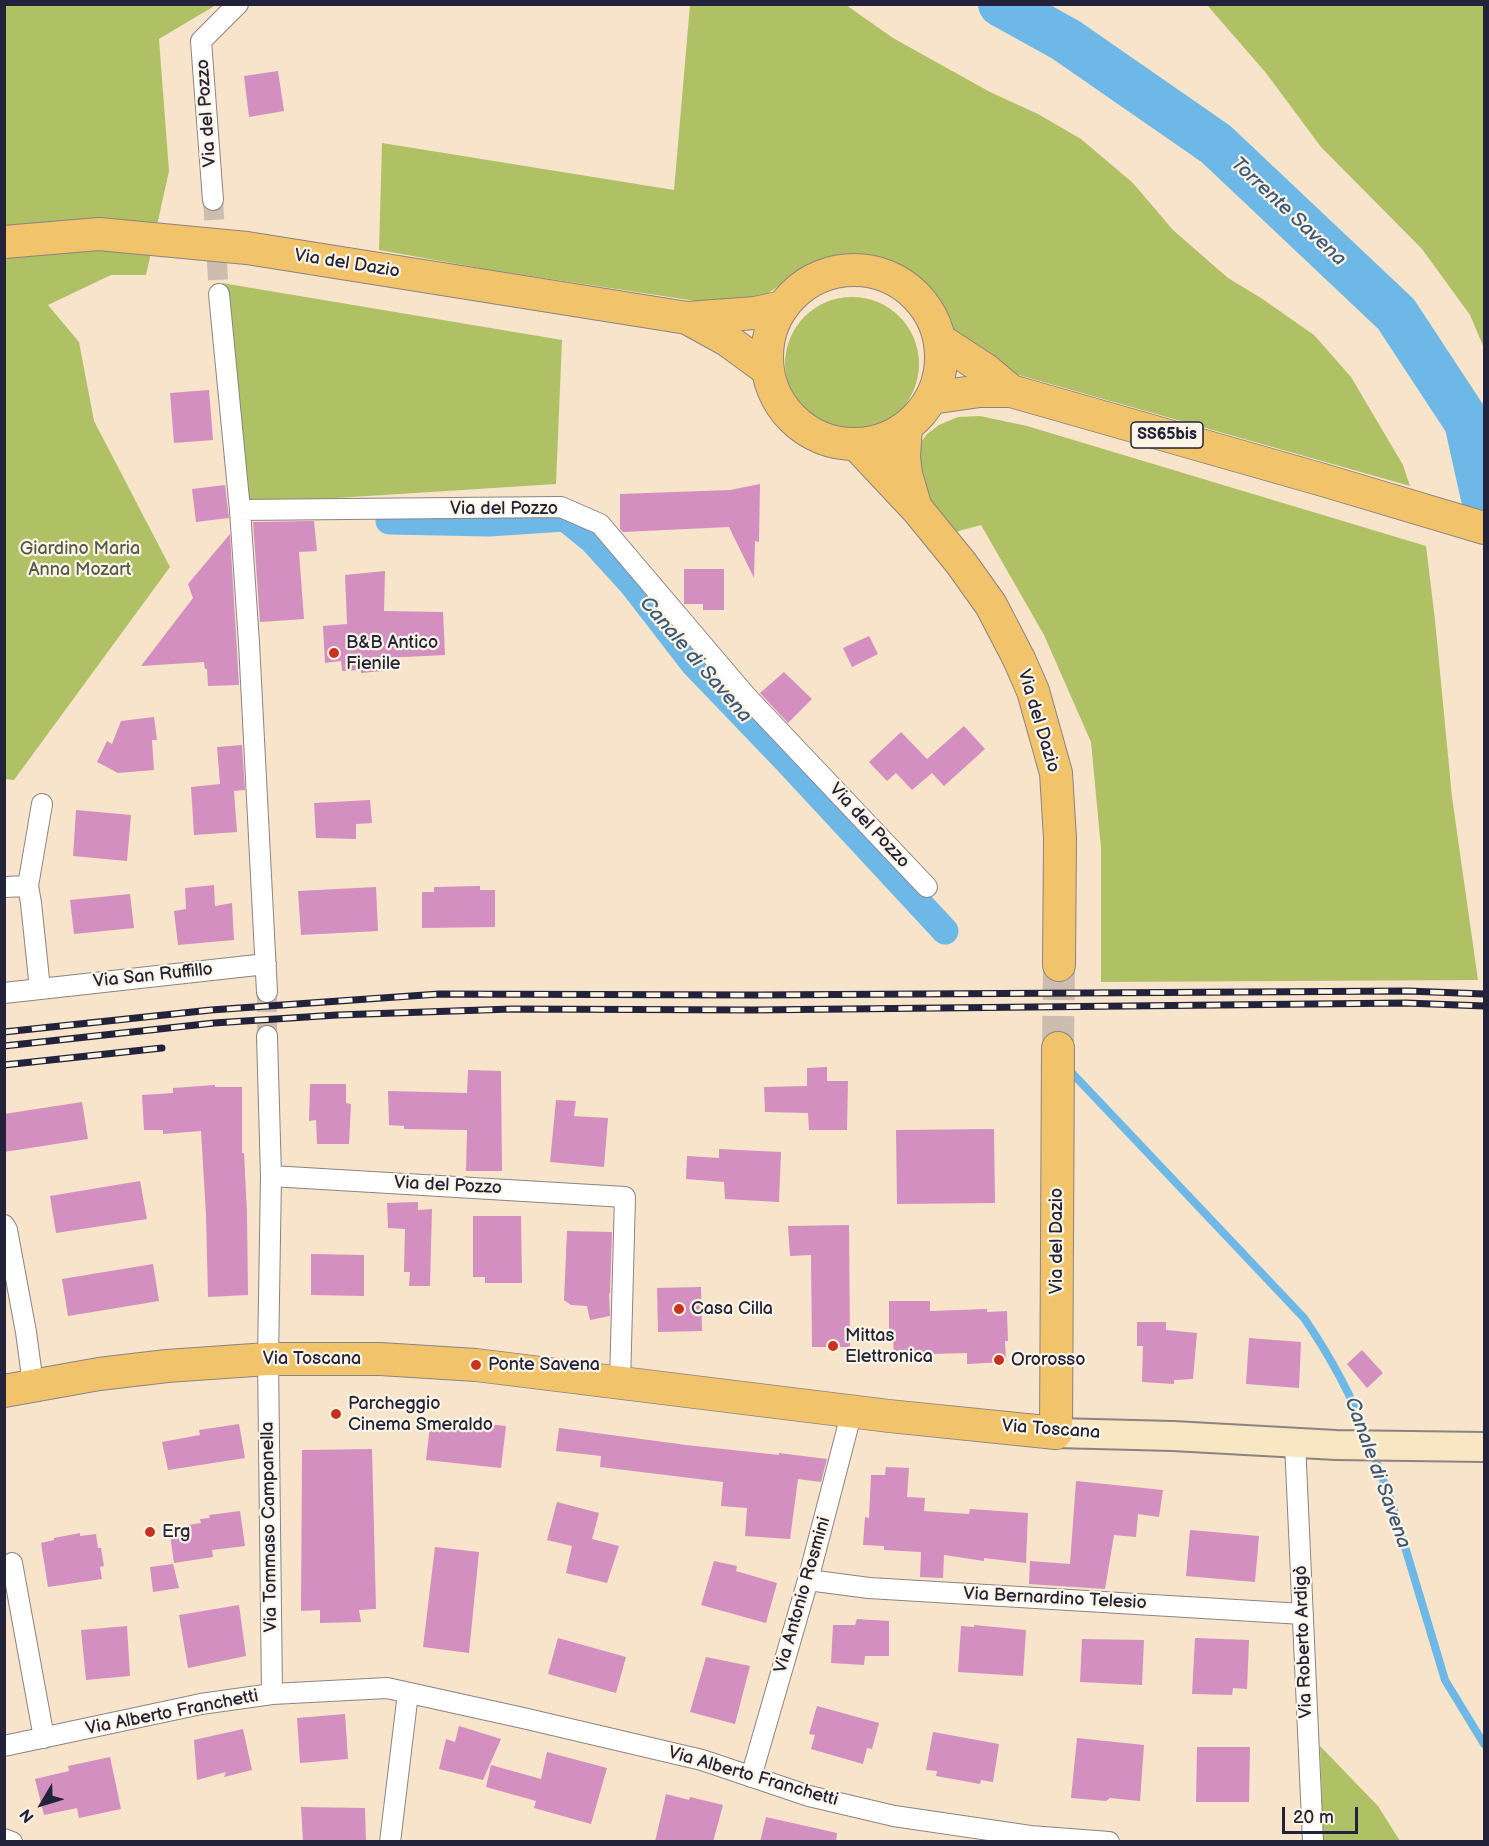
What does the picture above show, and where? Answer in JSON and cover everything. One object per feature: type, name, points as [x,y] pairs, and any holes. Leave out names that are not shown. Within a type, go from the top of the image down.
[{"type":"main road","name":"Via del Dazio","points":[[4,242],[99,234],[247,248],[687,318],[746,314],[783,306]]},
{"type":"main road","points":[[847,269],[872,271],[896,280],[916,295],[931,316],[940,340],[940,369],[932,398],[921,414],[906,427],[882,440],[856,444],[835,442],[816,435],[798,424],[784,408],[774,390],[768,370],[767,348],[772,326],[783,306],[800,288],[822,275],[847,269]]},
{"type":"main road","name":"Via del Dazio","points":[[687,318],[727,340],[768,370]]},
{"type":"main road","name":"SS65bis","points":[[940,340],[986,370],[1011,391]]},
{"type":"main road","name":"SS65bis","points":[[932,398],[980,391],[1011,391],[1485,528]]},
{"type":"main road","name":"Via del Dazio","points":[[906,427],[904,457],[906,474],[916,509]]},
{"type":"main road","name":"Via del Dazio","points":[[856,444],[962,563],[991,605],[1033,691],[1056,773],[1060,838],[1059,965]]},
{"type":"main road","name":"Via del Dazio","points":[[1056,1433],[1058,1048]]},
{"type":"main road","name":"Via Toscana","points":[[19,1387],[167,1366],[268,1359],[380,1359],[465,1365],[852,1412],[1056,1433],[1173,1436],[1336,1445],[1485,1447]]},
{"type":"street","name":"Via del Pozzo","points":[[213,200],[201,41],[238,4]]},
{"type":"street","points":[[219,294],[240,510],[267,992]]},
{"type":"street","name":"Via del Pozzo","points":[[240,510],[561,507],[600,524],[747,697],[927,887]]},
{"type":"street","points":[[40,988],[29,894],[42,804]]},
{"type":"street","points":[[4,887],[29,894]]},
{"type":"street","name":"Via San Ruffillo","points":[[4,993],[266,964]]},
{"type":"street","points":[[267,1036],[271,1176],[268,1359]]},
{"type":"street","name":"Via del Pozzo","points":[[271,1176],[625,1197],[620,1383]]},
{"type":"street","points":[[4,1225],[8,1230],[26,1332],[19,1387]]},
{"type":"street","name":"Via Tommaso Campanella","points":[[268,1359],[272,1694]]},
{"type":"street","name":"Via Antonio Rosmini","points":[[751,1777],[808,1580],[852,1412]]},
{"type":"street","name":"Via Roberto Ardigò","points":[[1295,1442],[1303,1614],[1308,1841]]},
{"type":"street","points":[[12,1563],[44,1738]]},
{"type":"street","name":"Via Bernardino Telesio","points":[[808,1580],[869,1588],[1303,1614]]},
{"type":"street","name":"Via Alberto Franchetti","points":[[4,1746],[201,1704],[272,1694],[387,1688],[702,1761],[808,1796],[894,1816],[1030,1836],[1109,1842]]},
{"type":"street","points":[[390,1842],[408,1693]]},
{"type":"street","points":[[4,1839],[12,1842]]},
{"type":"green space","name":"Giardino Maria Anna Mozart","points":[[4,5],[216,5],[159,39],[169,171],[146,275],[111,275],[48,305],[79,342],[94,421],[170,567],[14,780],[4,779]]},
{"type":"green space","points":[[690,5],[846,5],[893,38],[1081,139],[1133,183],[1173,230],[1228,278],[1314,335],[1351,377],[1403,465],[1410,486],[1001,370],[949,329],[940,309],[927,292],[910,278],[888,266],[871,261],[849,259],[815,265],[797,273],[767,294],[722,305],[491,270],[379,250],[382,143],[674,190]]},
{"type":"green space","points":[[1207,5],[1484,5],[1484,348],[1470,315],[1422,249],[1321,147],[1266,73]]},
{"type":"green space","points":[[222,283],[562,340],[556,484],[243,504]]},
{"type":"green space","points":[[852,297],[878,302],[900,316],[914,338],[919,364],[914,390],[900,412],[878,426],[852,431],[826,426],[804,412],[790,390],[785,364],[790,338],[804,316],[826,302]]},
{"type":"green space","points":[[980,416],[1027,426],[1426,546],[1452,797],[1478,980],[1101,982],[1101,848],[1091,742],[1044,635],[981,525],[955,532],[917,484],[916,449],[927,434],[939,425],[958,417]]},
{"type":"green space","points":[[1320,1746],[1378,1806],[1400,1841],[1323,1841]]},
{"type":"building","points":[[278,71],[284,111],[249,117],[244,76]]},
{"type":"building","points":[[209,390],[213,440],[174,443],[170,393]]},
{"type":"building","points":[[760,484],[759,542],[755,541],[754,578],[729,527],[623,532],[620,529],[620,494],[730,490]]},
{"type":"building","points":[[225,485],[229,518],[196,522],[192,489]]},
{"type":"building","points":[[314,521],[317,551],[299,552],[304,619],[260,622],[253,522]]},
{"type":"building","points":[[230,534],[239,685],[208,686],[207,669],[205,669],[204,662],[141,666],[193,598],[188,584]]},
{"type":"building","points":[[684,569],[724,569],[724,610],[703,610],[703,604],[684,604]]},
{"type":"building","points":[[385,571],[384,611],[443,612],[445,655],[383,658],[383,671],[361,673],[361,670],[342,671],[341,661],[325,663],[323,626],[347,624],[345,575]]},
{"type":"building","points":[[869,636],[878,654],[852,667],[843,648]]},
{"type":"building","points":[[784,672],[812,699],[788,723],[760,693]]},
{"type":"building","points":[[154,717],[157,740],[152,740],[154,770],[118,773],[97,762],[107,741],[112,744],[121,721]]},
{"type":"building","points":[[964,726],[985,749],[944,786],[932,773],[912,790],[896,773],[887,781],[869,762],[901,732],[927,759]]},
{"type":"building","points":[[242,745],[245,790],[234,791],[237,832],[194,835],[191,787],[220,784],[217,747]]},
{"type":"building","points":[[370,800],[372,823],[356,824],[356,839],[316,838],[314,803]]},
{"type":"building","points":[[76,810],[131,815],[127,861],[73,856]]},
{"type":"building","points":[[214,885],[215,906],[232,903],[234,940],[178,945],[174,911],[186,909],[185,888]]},
{"type":"building","points":[[480,886],[480,890],[495,890],[495,927],[422,928],[422,892],[434,892],[434,887]]},
{"type":"building","points":[[376,887],[378,931],[301,935],[298,891]]},
{"type":"building","points":[[130,894],[134,928],[74,934],[70,900]]},
{"type":"building","points":[[827,1067],[827,1081],[848,1081],[847,1130],[809,1130],[808,1113],[765,1112],[764,1087],[807,1086],[807,1068]]},
{"type":"building","points":[[468,1070],[501,1071],[502,1171],[466,1171],[467,1130],[404,1129],[404,1126],[389,1125],[388,1091],[467,1093]]},
{"type":"building","points":[[310,1084],[346,1084],[346,1103],[351,1104],[349,1144],[317,1144],[316,1120],[309,1121]]},
{"type":"building","points":[[215,1085],[215,1087],[242,1087],[242,1153],[244,1153],[247,1213],[248,1295],[208,1297],[201,1131],[163,1134],[163,1130],[144,1130],[142,1095],[173,1093],[173,1088]]},
{"type":"building","points":[[556,1100],[576,1101],[574,1116],[608,1118],[604,1167],[550,1162]]},
{"type":"building","points":[[82,1102],[88,1139],[4,1152],[4,1114]]},
{"type":"building","points":[[994,1129],[995,1203],[897,1204],[896,1130]]},
{"type":"building","points":[[719,1149],[781,1152],[779,1202],[725,1199],[724,1182],[686,1179],[687,1156],[719,1158]]},
{"type":"building","points":[[140,1181],[147,1219],[56,1233],[50,1196]]},
{"type":"building","points":[[418,1202],[418,1210],[432,1209],[430,1286],[409,1286],[410,1272],[404,1272],[405,1229],[388,1228],[387,1203]]},
{"type":"building","points":[[473,1216],[521,1216],[522,1283],[485,1283],[485,1277],[473,1277]]},
{"type":"building","points":[[849,1225],[850,1347],[812,1347],[811,1255],[790,1256],[788,1226]]},
{"type":"building","points":[[567,1231],[612,1232],[610,1316],[590,1320],[587,1306],[571,1305],[564,1300]]},
{"type":"building","points":[[311,1254],[364,1255],[364,1296],[311,1295]]},
{"type":"building","points":[[153,1264],[159,1301],[68,1316],[62,1279]]},
{"type":"building","name":"Casa Cilla","points":[[701,1287],[702,1331],[658,1332],[657,1288]]},
{"type":"building","points":[[889,1301],[930,1301],[930,1311],[987,1309],[987,1312],[1007,1311],[1006,1362],[967,1364],[967,1353],[894,1355],[893,1337],[889,1337]]},
{"type":"building","points":[[1137,1322],[1166,1322],[1166,1330],[1197,1333],[1193,1379],[1174,1380],[1174,1384],[1142,1382],[1143,1346],[1137,1346]]},
{"type":"building","points":[[1249,1338],[1301,1342],[1299,1388],[1246,1384]]},
{"type":"building","points":[[1362,1350],[1383,1373],[1367,1388],[1347,1364]]},
{"type":"building","points":[[431,1418],[506,1426],[501,1468],[426,1460]]},
{"type":"building","points":[[239,1424],[245,1458],[168,1470],[162,1442],[200,1435],[199,1430]]},
{"type":"building","points":[[559,1428],[686,1445],[827,1459],[821,1482],[798,1479],[790,1539],[745,1536],[747,1508],[721,1506],[723,1482],[600,1467],[601,1456],[556,1451]]},
{"type":"building","points":[[372,1449],[376,1609],[359,1610],[361,1622],[320,1623],[320,1610],[301,1611],[302,1450]]},
{"type":"building","points":[[886,1467],[909,1468],[907,1497],[925,1498],[924,1511],[969,1514],[970,1509],[1028,1513],[1026,1563],[984,1558],[984,1561],[944,1555],[943,1578],[920,1577],[921,1552],[884,1550],[884,1546],[863,1545],[865,1517],[869,1518],[871,1475],[885,1475]]},
{"type":"building","points":[[1076,1481],[1163,1490],[1159,1517],[1138,1514],[1136,1537],[1114,1535],[1105,1589],[1029,1584],[1030,1561],[1070,1564]]},
{"type":"building","points":[[557,1502],[599,1513],[592,1539],[619,1546],[607,1583],[566,1573],[572,1546],[547,1540]]},
{"type":"building","points":[[240,1511],[245,1546],[212,1550],[213,1557],[174,1563],[169,1528],[201,1523],[200,1519],[210,1518],[209,1515]]},
{"type":"building","points":[[1190,1530],[1259,1536],[1255,1582],[1186,1576]]},
{"type":"building","points":[[80,1533],[80,1536],[96,1534],[104,1566],[100,1567],[102,1579],[48,1587],[41,1543]]},
{"type":"building","points":[[435,1547],[479,1552],[469,1653],[423,1647]]},
{"type":"building","points":[[714,1561],[737,1566],[736,1571],[777,1583],[766,1623],[701,1605]]},
{"type":"building","points":[[173,1564],[179,1588],[153,1592],[150,1567]]},
{"type":"building","points":[[239,1605],[246,1656],[188,1668],[179,1615]]},
{"type":"building","points":[[857,1619],[889,1621],[889,1656],[865,1656],[864,1665],[831,1663],[833,1625],[855,1625]]},
{"type":"building","points":[[974,1625],[1026,1630],[1023,1676],[958,1672],[961,1626],[974,1627]]},
{"type":"building","points":[[127,1626],[130,1676],[86,1680],[81,1630]]},
{"type":"building","points":[[558,1638],[626,1657],[616,1693],[548,1674]]},
{"type":"building","points":[[1195,1638],[1249,1640],[1247,1689],[1233,1688],[1232,1695],[1192,1694]]},
{"type":"building","points":[[1082,1639],[1144,1640],[1142,1685],[1080,1682]]},
{"type":"building","points":[[706,1657],[750,1666],[735,1724],[690,1712]]},
{"type":"building","points":[[817,1706],[879,1723],[872,1749],[867,1748],[863,1764],[811,1749],[815,1735],[809,1734]]},
{"type":"building","points":[[345,1714],[348,1759],[300,1763],[297,1718]]},
{"type":"building","points":[[459,1726],[501,1739],[483,1780],[439,1769],[446,1739],[455,1742]]},
{"type":"building","points":[[243,1729],[252,1770],[224,1777],[226,1772],[197,1780],[194,1740]]},
{"type":"building","points":[[933,1732],[999,1744],[993,1782],[981,1780],[980,1784],[936,1776],[937,1771],[926,1770]]},
{"type":"building","points":[[1077,1738],[1144,1745],[1140,1801],[1071,1798]]},
{"type":"building","points":[[1197,1747],[1250,1747],[1249,1802],[1196,1802]]},
{"type":"building","points":[[547,1752],[607,1768],[591,1824],[534,1808],[536,1801],[486,1787],[491,1765],[541,1779]]},
{"type":"building","points":[[110,1757],[121,1809],[79,1818],[77,1808],[44,1815],[35,1779],[69,1771],[68,1766]]},
{"type":"building","points":[[666,1794],[723,1805],[713,1842],[655,1842]]},
{"type":"building","points":[[301,1807],[365,1808],[366,1842],[303,1842]]},
{"type":"building","points":[[766,1817],[837,1833],[836,1842],[760,1842]]},
{"type":"waterway","name":"Torrente Savena","points":[[1001,4],[1066,40],[1216,144],[1396,314],[1467,422],[1484,498]]},
{"type":"waterway","name":"Canale di Savena","points":[[389,521],[489,523],[565,518],[592,540],[633,585],[694,664],[945,931]]},
{"type":"waterway","name":"Canale di Savena","points":[[1073,1074],[1304,1318],[1340,1377],[1368,1439]]},
{"type":"waterway","name":"Canale di Savena","points":[[1372,1450],[1393,1507],[1445,1680],[1484,1744]]},
{"type":"tunnel","points":[[213,200],[219,294]]},
{"type":"tunnel","points":[[1058,1048],[1059,965]]},
{"type":"tunnel","points":[[267,992],[267,1036]]},
{"type":"railway","points":[[4,1032],[211,1010],[439,994],[755,995],[1408,991],[1484,994]]},
{"type":"railway","points":[[4,1046],[214,1023],[337,1015],[512,1009],[753,1010],[1406,1003],[1484,1006]]},
{"type":"railway","points":[[4,1065],[162,1048]]},
{"type":"place","name":"B&B Antico Fienile","points":[[334,653]]},
{"type":"place","name":"Casa Cilla","points":[[679,1309]]},
{"type":"place","name":"Mittas Elettronica","points":[[833,1346]]},
{"type":"place","name":"Ororosso","points":[[999,1360]]},
{"type":"place","name":"Ponte Savena","points":[[476,1365]]},
{"type":"place","name":"Parcheggio Cinema Smeraldo","points":[[336,1414]]},
{"type":"place","name":"Erg","points":[[150,1532]]}]
